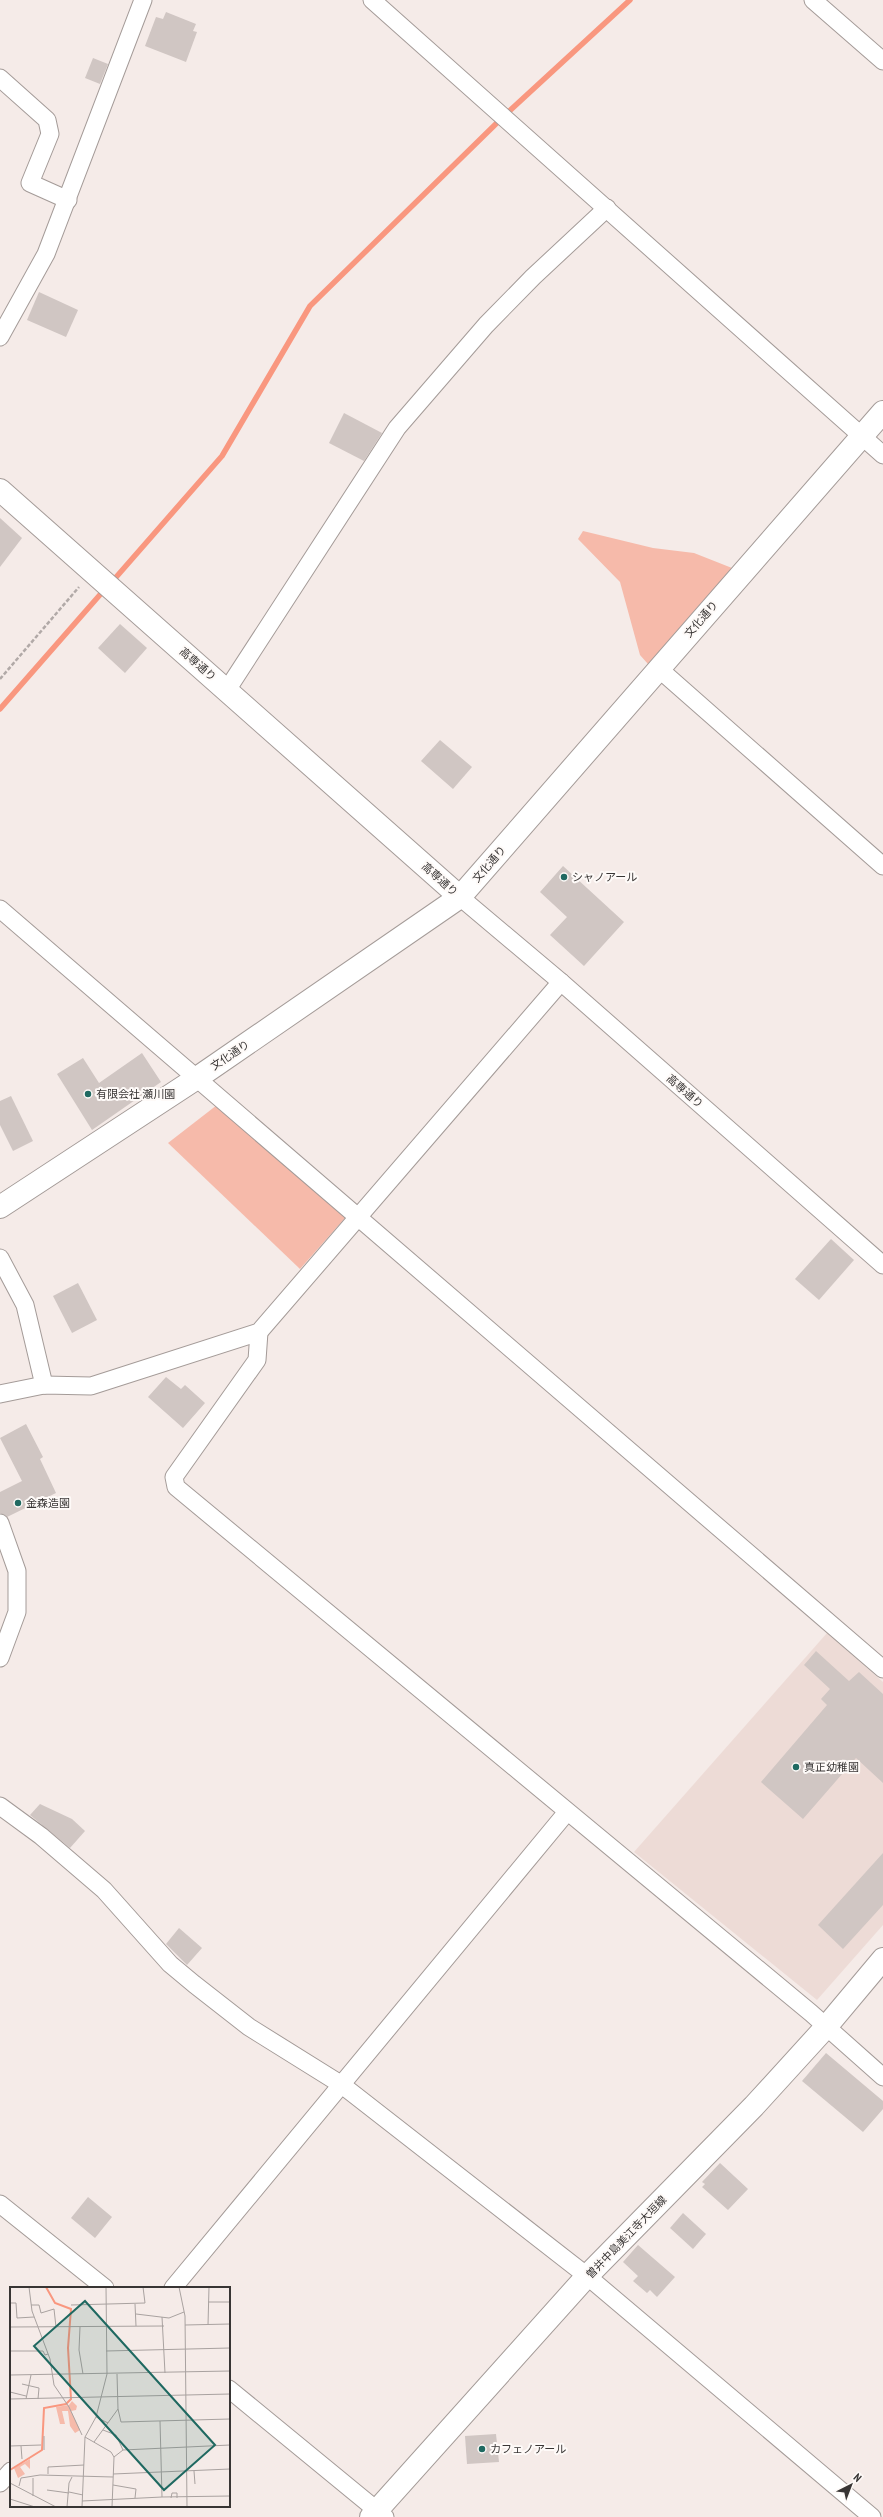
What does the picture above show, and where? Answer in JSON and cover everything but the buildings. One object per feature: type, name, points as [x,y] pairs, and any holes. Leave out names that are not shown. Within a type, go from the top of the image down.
[{"type":"street","points":[[0,336],[46,254],[68,200],[143,0]]},
{"type":"street","points":[[813,0],[883,61]]},
{"type":"street","points":[[381,3],[509,124],[607,208],[883,455]]},
{"type":"street","points":[[0,78],[47,120],[50,134],[30,183],[68,200]]},
{"type":"street","points":[[227,690],[397,428],[486,325],[533,277],[607,208]]},
{"type":"street","name":"文化通り","points":[[0,1207],[197,1078],[460,897],[658,668],[883,412]]},
{"type":"street","name":"高専通り","points":[[0,490],[460,897],[561,982],[883,1265]]},
{"type":"street","points":[[658,668],[883,866]]},
{"type":"street","points":[[0,908],[883,1670]]},
{"type":"street","points":[[0,1394],[44,1385],[91,1386],[259,1332],[561,982]]},
{"type":"street","points":[[0,1258],[25,1305],[44,1385]]},
{"type":"street","points":[[259,1332],[258,1360],[174,1477],[176,1487],[826,2027],[883,2077]]},
{"type":"street","points":[[0,1522],[17,1571],[16,1612],[0,1658]]},
{"type":"street","points":[[0,1806],[42,1836],[104,1890],[170,1964],[194,1984],[249,2027],[342,2085],[587,2276],[872,2517]]},
{"type":"street","points":[[174,2287],[567,1812]]},
{"type":"street","name":"曽井中島美江寺大垣線","points":[[378,2515],[587,2276],[754,2106],[826,2027],[883,1960]]},
{"type":"street","points":[[0,2204],[104,2287]]},
{"type":"street","points":[[230,2390],[378,2515]]},
{"type":"street","points":[[0,2483],[10,2472]]},
{"type":"path","points":[[0,679],[96,575]]},
{"type":"shaded area","points":[[583,531],[653,548],[694,553],[732,568],[648,664],[640,655],[620,582],[578,539]]},
{"type":"shaded area","points":[[217,1105],[345,1218],[300,1269],[168,1143]]},
{"type":"shaded area","name":"真正幼稚園","points":[[827,1633],[883,1682],[883,1925],[817,2000],[634,1852]]},
{"type":"waterway","points":[[111,583],[222,456],[310,306],[505,115],[630,0]]},
{"type":"waterway","points":[[0,709],[105,589]]},
{"type":"place","name":"シャノアール","points":[[564,877]]},
{"type":"place","name":"有限会社 瀬川園","points":[[88,1094]]},
{"type":"place","name":"金森造園","points":[[18,1503]]},
{"type":"place","name":"真正幼稚園","points":[[796,1767]]},
{"type":"place","name":"カフェノアール","points":[[482,2449]]}]
